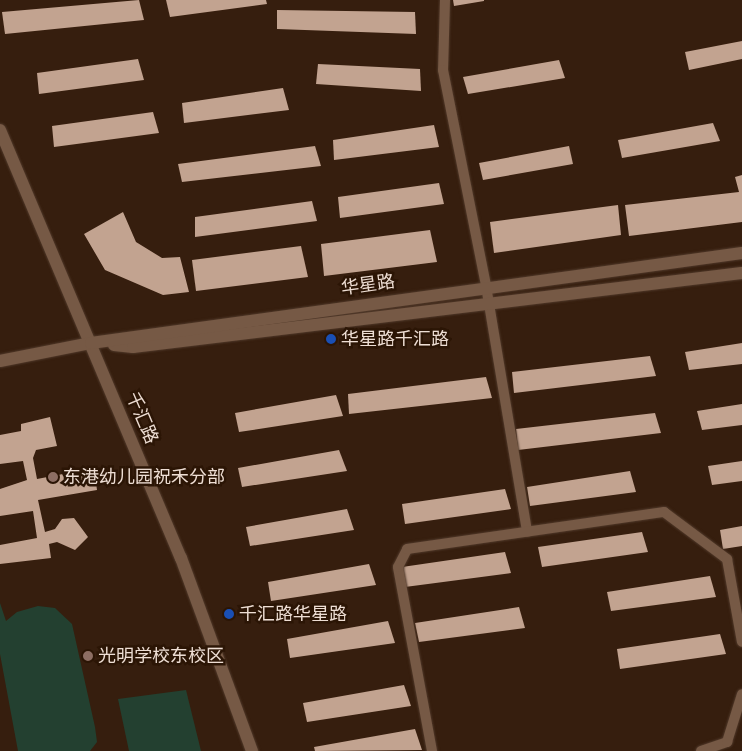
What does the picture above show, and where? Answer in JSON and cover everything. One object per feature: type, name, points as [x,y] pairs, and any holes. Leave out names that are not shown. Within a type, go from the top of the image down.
[{"type":"street","points":[[445,0],[443,70],[486,286],[527,532]]},
{"type":"street","name":"千汇路","points":[[0,130],[181,558],[252,751]]},
{"type":"street","name":"华星路","points":[[0,361],[91,343],[486,286],[742,253]]},
{"type":"street","points":[[91,343],[133,347],[742,273]]},
{"type":"street","points":[[432,751],[398,567],[407,549],[664,512],[727,559],[742,642]]},
{"type":"street","points":[[701,751],[727,742],[742,694]]},
{"type":"green space","points":[[0,603],[6,621],[17,612],[38,606],[55,608],[72,624],[95,727],[97,742],[90,751],[18,751],[0,654]]},
{"type":"green space","points":[[186,690],[201,751],[129,751],[118,699]]},
{"type":"building","points":[[139,0],[144,20],[5,34],[2,12]]},
{"type":"building","points":[[166,0],[266,0],[267,4],[170,17]]},
{"type":"building","points":[[453,0],[484,0],[484,1],[454,6]]},
{"type":"building","points":[[277,10],[415,12],[416,34],[277,29]]},
{"type":"building","points":[[742,41],[742,59],[689,70],[685,52]]},
{"type":"building","points":[[138,59],[144,80],[39,94],[37,73]]},
{"type":"building","points":[[559,60],[565,78],[468,94],[463,77]]},
{"type":"building","points":[[318,64],[420,69],[421,91],[316,84]]},
{"type":"building","points":[[283,88],[289,110],[184,123],[182,103]]},
{"type":"building","points":[[153,112],[159,133],[54,147],[52,126]]},
{"type":"building","points":[[713,123],[720,141],[622,158],[618,140]]},
{"type":"building","points":[[434,125],[439,147],[334,160],[333,140]]},
{"type":"building","points":[[315,146],[321,166],[182,182],[178,164]]},
{"type":"building","points":[[569,146],[573,164],[483,180],[479,163]]},
{"type":"building","points":[[742,175],[742,222],[629,236],[625,205],[739,192],[735,177]]},
{"type":"building","points":[[439,183],[444,204],[340,218],[338,197]]},
{"type":"building","points":[[312,201],[317,221],[195,237],[195,217]]},
{"type":"building","points":[[618,205],[621,235],[494,253],[490,222]]},
{"type":"building","points":[[123,212],[136,242],[162,258],[180,257],[189,292],[163,295],[105,270],[84,234]]},
{"type":"building","points":[[430,230],[437,262],[324,276],[321,244]]},
{"type":"building","points":[[301,246],[308,277],[196,291],[192,260]]},
{"type":"building","points":[[742,343],[742,364],[689,370],[685,352]]},
{"type":"building","points":[[650,356],[656,376],[514,393],[512,372]]},
{"type":"building","points":[[486,377],[492,398],[349,414],[348,394]]},
{"type":"building","points":[[336,395],[343,416],[239,432],[235,413]]},
{"type":"building","points":[[742,404],[742,425],[702,430],[697,411]]},
{"type":"building","points":[[655,413],[661,433],[518,450],[516,429]]},
{"type":"building","points":[[50,417],[57,446],[36,450],[33,458],[37,479],[94,468],[97,490],[38,500],[45,532],[55,529],[62,519],[74,518],[88,537],[75,550],[57,542],[49,544],[51,558],[0,564],[0,545],[37,538],[33,511],[0,516],[0,489],[27,480],[23,461],[0,464],[0,435],[21,431],[21,424]]},
{"type":"building","points":[[339,450],[347,471],[242,487],[238,468]]},
{"type":"building","points":[[742,461],[742,481],[712,485],[708,466]]},
{"type":"building","points":[[630,471],[636,492],[530,506],[527,487]]},
{"type":"building","points":[[505,489],[511,509],[405,524],[402,504]]},
{"type":"building","points":[[347,509],[354,530],[250,546],[246,527]]},
{"type":"building","points":[[742,526],[742,546],[723,549],[720,530]]},
{"type":"building","points":[[642,532],[648,552],[542,567],[538,547]]},
{"type":"building","points":[[505,552],[511,573],[405,587],[402,567]]},
{"type":"building","points":[[369,564],[376,585],[271,601],[268,582]]},
{"type":"building","points":[[710,576],[716,597],[611,611],[607,592]]},
{"type":"building","points":[[519,607],[525,628],[419,642],[415,623]]},
{"type":"building","points":[[388,621],[395,643],[290,658],[287,639]]},
{"type":"building","points":[[720,634],[726,654],[620,669],[617,649]]},
{"type":"building","points":[[404,685],[411,706],[307,722],[303,703]]},
{"type":"building","points":[[415,729],[422,750],[315,751],[314,747]]},
{"type":"place","name":"华星路千汇路","points":[[331,339]]},
{"type":"place","name":"东港幼儿园祝禾分部","points":[[53,477]]},
{"type":"place","name":"千汇路华星路","points":[[229,614]]},
{"type":"place","name":"光明学校东校区","points":[[88,656]]}]
